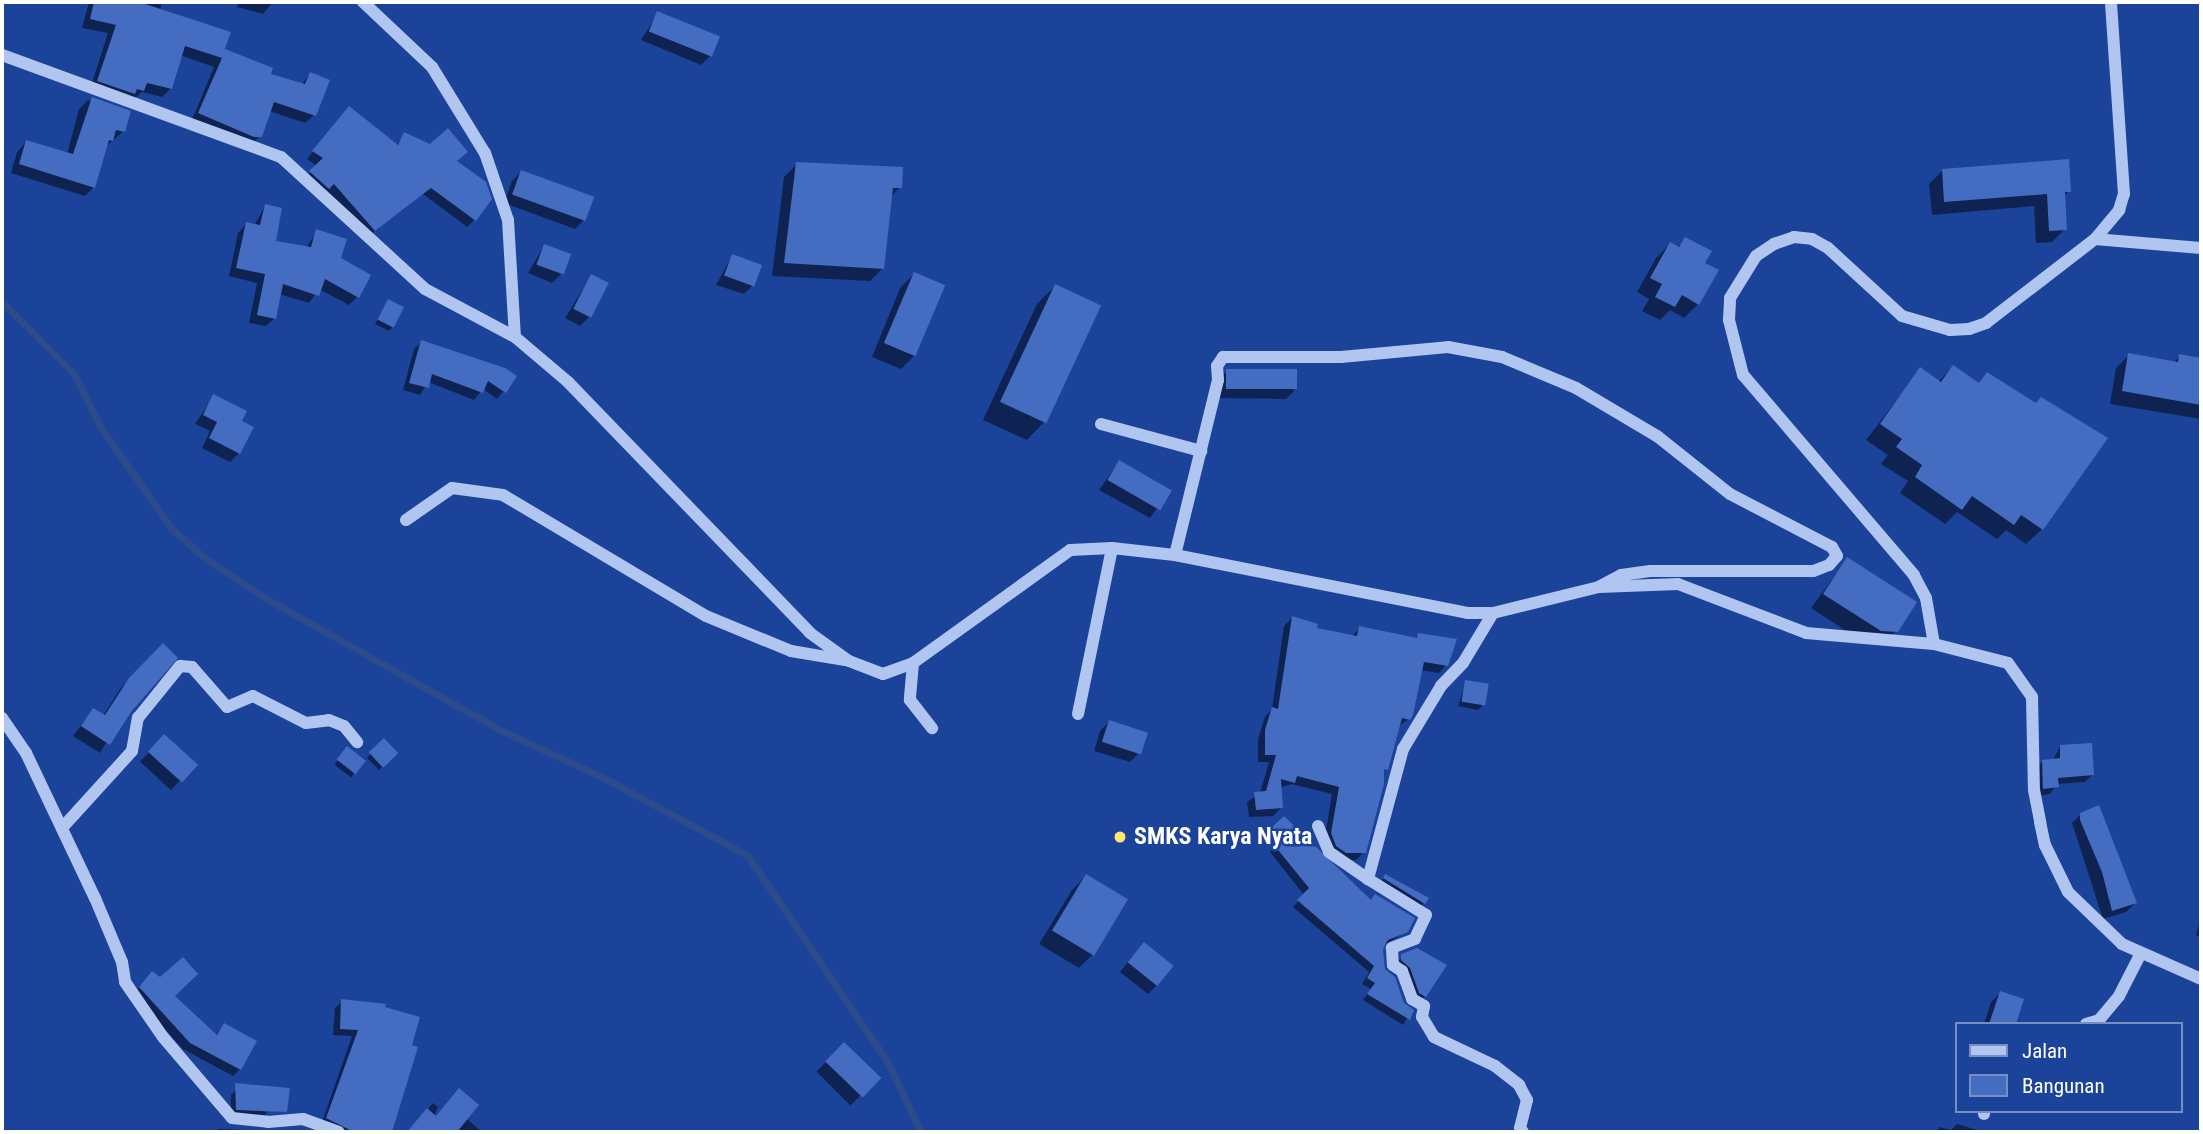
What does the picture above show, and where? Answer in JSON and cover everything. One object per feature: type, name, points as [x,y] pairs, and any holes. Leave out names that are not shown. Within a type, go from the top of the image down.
[{"type":"street","points":[[363,2],[432,67],[485,153],[508,220],[515,337]]},
{"type":"street","points":[[1934,644],[1926,598],[1914,575],[1743,374],[1732,339],[1730,298],[1756,256],[1784,240],[1812,239],[1828,248],[1902,316],[1950,330],[1969,329],[1986,324],[2095,239],[2119,210],[2124,194],[2111,2]]},
{"type":"street","points":[[3,58],[281,157],[425,289],[515,337],[568,382],[810,633],[849,661]]},
{"type":"street","points":[[2095,239],[2201,248]]},
{"type":"street","points":[[1175,555],[1218,380],[1217,366],[1223,358],[1353,356],[1419,347],[1471,350],[1528,366],[1576,388],[1657,436],[1730,494],[1832,547],[1838,556],[1829,565],[1813,571],[1638,572],[1610,578],[1599,587]]},
{"type":"street","points":[[1101,424],[1201,451]]},
{"type":"street","points":[[406,520],[452,488],[503,495],[706,616],[791,651],[849,661],[883,674],[913,663],[1070,550],[1112,548],[1175,555],[1466,613],[1493,613],[1599,587],[1678,584],[1806,633],[1934,644],[2008,663],[2032,698],[2034,790],[2045,845],[2068,892],[2122,944],[2201,979]]},
{"type":"street","points":[[1078,714],[1112,548]]},
{"type":"street","points":[[1368,879],[1403,749],[1441,686],[1463,663],[1493,613]]},
{"type":"street","points":[[913,663],[911,700],[932,728]]},
{"type":"street","points":[[62,828],[132,751],[138,718],[180,666],[192,667],[227,707],[253,696],[306,723],[328,720],[344,726],[357,742]]},
{"type":"street","points":[[2,718],[26,753],[62,828],[112,937],[133,997],[215,1094],[223,1110],[245,1121],[303,1119],[340,1132]]},
{"type":"street","points":[[1318,826],[1328,852],[1426,915],[1415,939],[1392,948],[1393,965],[1402,971],[1412,999],[1424,1006],[1422,1017],[1434,1037],[1494,1066],[1518,1085],[1527,1100],[1520,1128],[1523,1132]]},
{"type":"street","points":[[2092,1022],[2099,1020],[2119,996],[2141,953]]},
{"type":"building","points":[[94,2],[139,2],[231,32],[223,54],[225,49],[273,68],[271,74],[305,84],[310,72],[330,80],[316,116],[274,102],[262,137],[254,137],[198,113],[222,58],[185,46],[172,89],[147,83],[144,91],[137,89],[135,94],[97,81],[116,25],[90,19]]},
{"type":"building","points":[[657,11],[720,36],[712,57],[649,31]]},
{"type":"building","points":[[92,97],[131,111],[125,132],[116,130],[113,141],[109,140],[95,188],[19,164],[26,140],[73,154]]},
{"type":"building","points":[[349,106],[398,145],[404,132],[430,144],[448,128],[468,152],[457,161],[486,182],[492,199],[476,221],[431,188],[375,231],[334,184],[329,189],[309,171],[323,158],[312,151]]},
{"type":"building","points":[[2069,159],[2071,192],[2065,192],[2067,230],[2049,231],[2047,194],[1944,202],[1942,169]]},
{"type":"building","points":[[796,162],[903,167],[902,188],[893,188],[884,269],[784,263]]},
{"type":"building","points":[[521,170],[594,197],[585,221],[512,194]]},
{"type":"building","points":[[265,204],[282,208],[276,241],[311,247],[316,229],[347,239],[341,258],[371,275],[359,298],[325,279],[319,296],[283,284],[276,319],[257,315],[265,274],[236,268],[246,222],[260,225]]},
{"type":"building","points":[[1685,237],[1712,251],[1705,263],[1719,270],[1699,305],[1682,295],[1675,307],[1655,297],[1662,284],[1650,278],[1670,242],[1679,247]]},
{"type":"building","points":[[544,244],[571,254],[564,275],[536,265]]},
{"type":"building","points":[[732,254],[762,265],[754,287],[724,276]]},
{"type":"building","points":[[914,272],[945,285],[915,356],[884,343]]},
{"type":"building","points":[[591,274],[609,283],[591,318],[573,309]]},
{"type":"building","points":[[1055,284],[1101,306],[1046,423],[1000,402]]},
{"type":"building","points":[[388,299],[404,307],[394,328],[378,319]]},
{"type":"building","points":[[421,340],[505,368],[517,376],[506,393],[488,381],[483,393],[432,374],[429,388],[409,383]]},
{"type":"building","points":[[2128,353],[2178,362],[2179,354],[2201,358],[2201,405],[2122,391]]},
{"type":"building","points":[[1953,365],[1979,383],[1987,372],[2036,403],[2041,397],[2108,438],[2043,530],[2021,515],[2014,525],[1972,496],[1962,510],[1915,477],[1922,465],[1896,447],[1902,439],[1880,424],[1920,367],[1941,382]]},
{"type":"building","points":[[1226,369],[1297,369],[1297,389],[1226,389]]},
{"type":"building","points":[[213,394],[247,411],[242,421],[254,427],[240,454],[209,438],[217,422],[203,415]]},
{"type":"building","points":[[1119,460],[1172,490],[1160,510],[1108,480]]},
{"type":"building","points":[[1847,557],[1917,602],[1898,632],[1881,631],[1823,594]]},
{"type":"building","points":[[1292,616],[1318,624],[1317,628],[1357,636],[1359,626],[1417,638],[1418,633],[1457,639],[1448,666],[1424,662],[1413,715],[1410,720],[1402,718],[1388,770],[1384,769],[1384,784],[1366,853],[1346,853],[1336,846],[1331,833],[1339,787],[1297,776],[1295,783],[1281,779],[1283,808],[1256,810],[1254,792],[1266,791],[1276,755],[1265,755],[1265,730],[1272,707],[1278,709]]},
{"type":"building","points":[[163,643],[178,658],[131,712],[110,745],[81,726],[93,708],[105,715],[129,678]]},
{"type":"building","points":[[1465,680],[1489,684],[1485,705],[1462,702]]},
{"type":"building","points":[[1109,720],[1148,733],[1141,755],[1102,742]]},
{"type":"building","points":[[164,734],[198,765],[182,783],[148,752]]},
{"type":"building","points":[[384,738],[398,753],[383,768],[369,752]]},
{"type":"building","points":[[2092,743],[2094,775],[2058,778],[2059,787],[2043,789],[2042,760],[2060,758],[2060,745]]},
{"type":"building","points":[[347,746],[366,761],[355,774],[337,759]]},
{"type":"building","points":[[2099,805],[2137,903],[2112,911],[2102,872],[2080,820],[2080,813]]},
{"type":"building","points":[[1284,816],[1371,900],[1375,894],[1415,918],[1408,932],[1388,940],[1383,949],[1385,969],[1395,977],[1404,1003],[1414,1010],[1410,1020],[1367,994],[1375,983],[1367,978],[1374,966],[1297,900],[1309,888],[1274,845],[1280,839],[1270,829]]},
{"type":"building","points":[[1086,874],[1128,899],[1094,956],[1052,931]]},
{"type":"building","points":[[1385,874],[1429,898],[1425,904],[1383,878]]},
{"type":"building","points":[[1144,942],[1174,966],[1157,986],[1128,962]]},
{"type":"building","points":[[1417,948],[1447,965],[1426,997],[1419,993],[1410,968],[1401,960],[1401,954]]},
{"type":"building","points":[[183,957],[198,974],[175,996],[217,1035],[224,1023],[257,1041],[241,1070],[190,1043],[139,987],[152,971],[160,977]]},
{"type":"building","points":[[2000,991],[2024,999],[2017,1022],[1990,1022]]},
{"type":"building","points":[[341,999],[386,1004],[385,1007],[420,1017],[412,1045],[418,1047],[392,1132],[354,1132],[326,1118],[358,1030],[340,1029]]},
{"type":"building","points":[[844,1042],[881,1078],[863,1098],[825,1061]]},
{"type":"building","points":[[235,1083],[290,1088],[287,1112],[236,1110]]},
{"type":"building","points":[[459,1088],[479,1105],[457,1132],[407,1132],[427,1108],[436,1116]]},
{"type":"waterway","points":[[2,302],[74,374],[101,428],[172,529],[206,559],[265,598],[498,729],[604,778],[747,855],[887,1061],[921,1132]]},
{"type":"place","name":"SMKS Karya Nyata","points":[[1120,837]]}]
